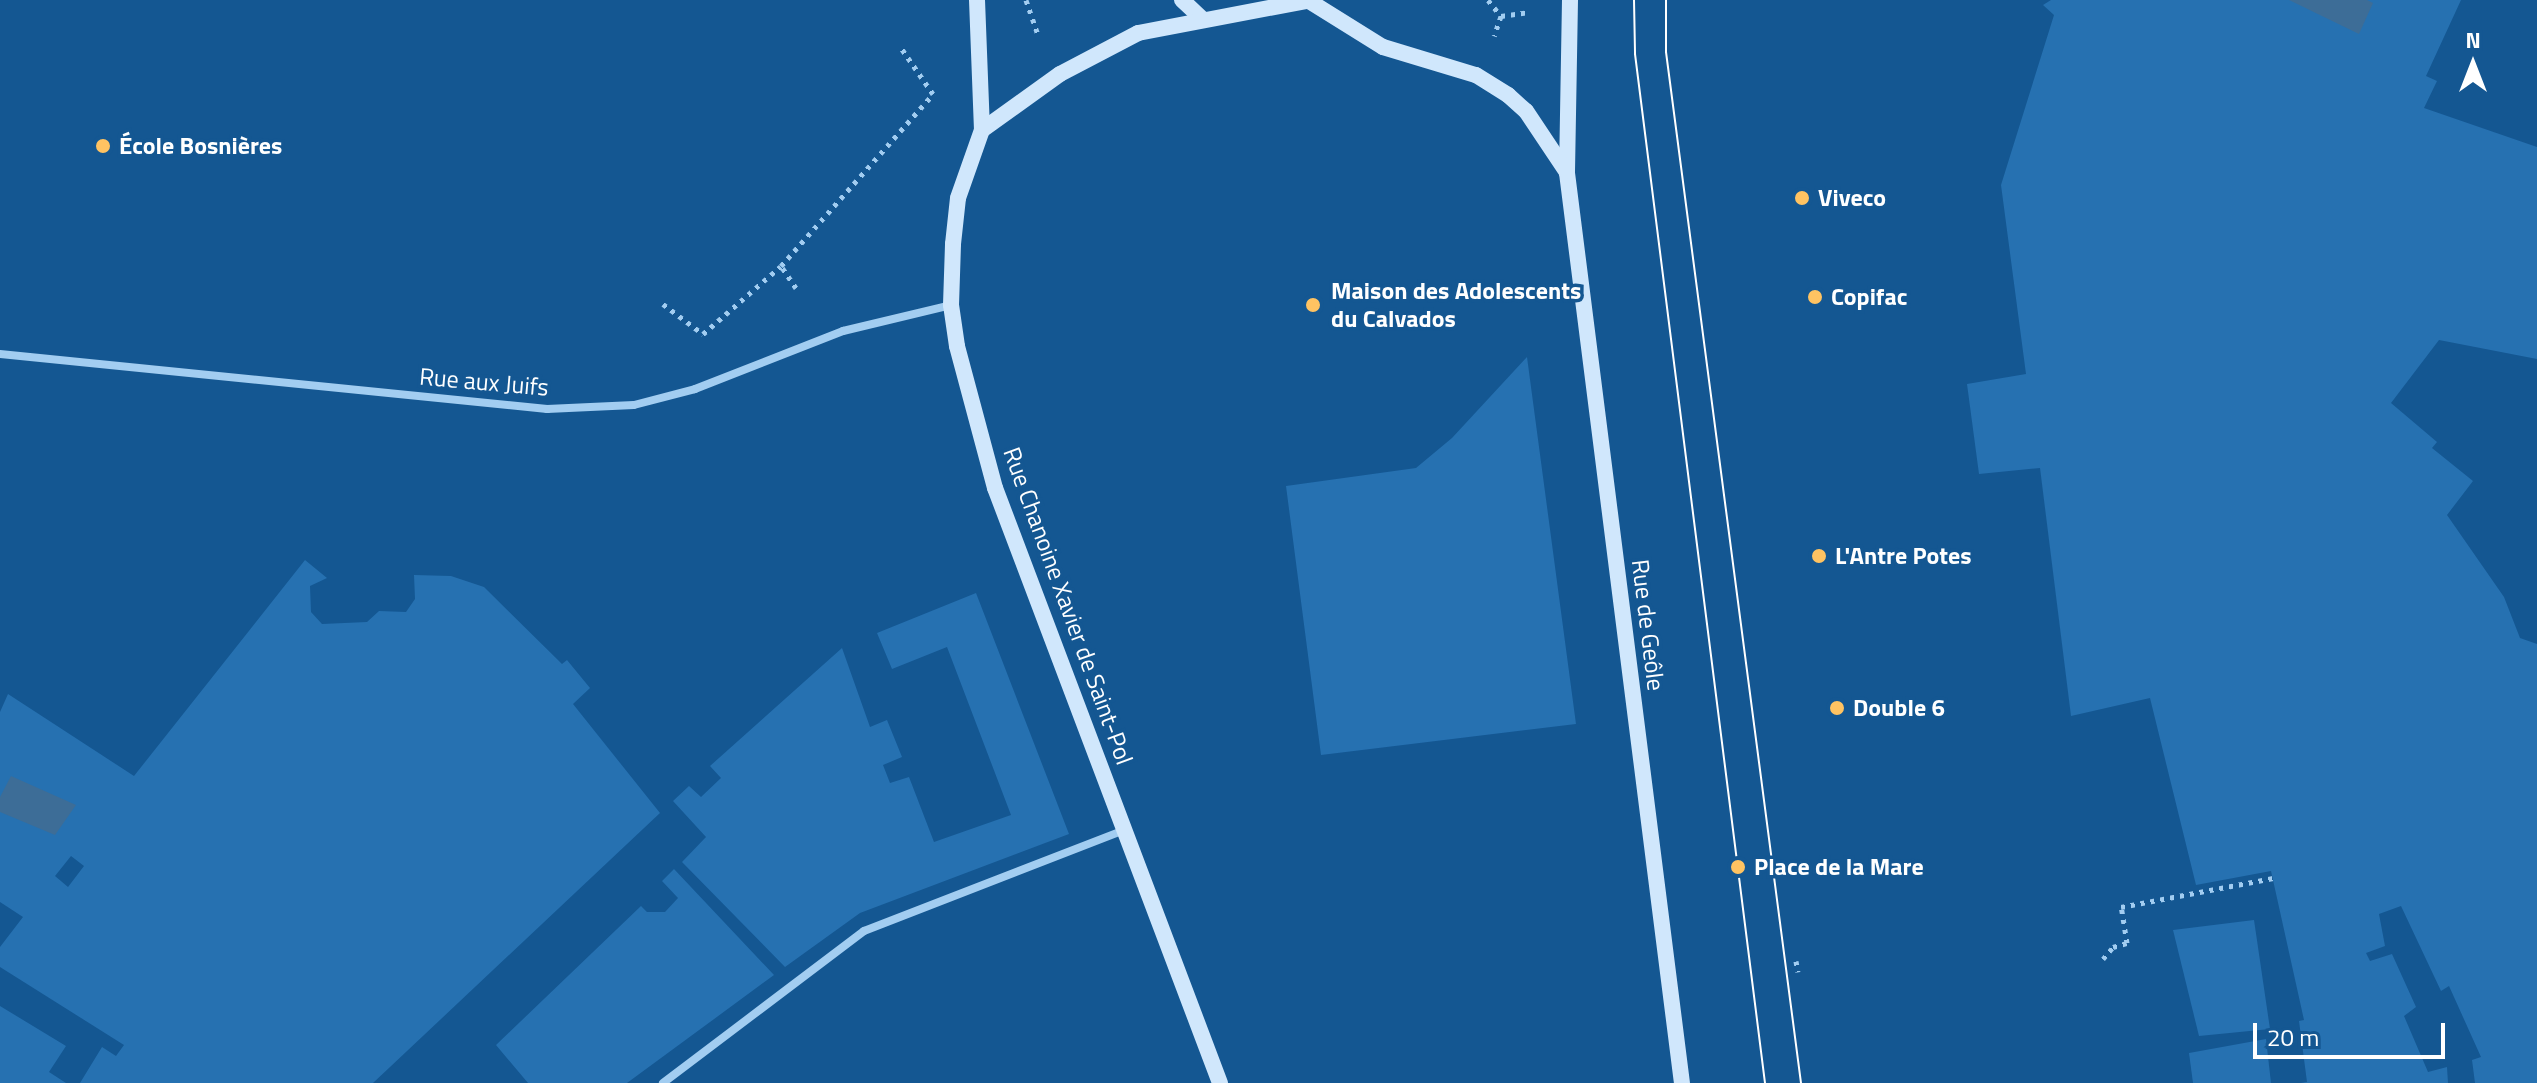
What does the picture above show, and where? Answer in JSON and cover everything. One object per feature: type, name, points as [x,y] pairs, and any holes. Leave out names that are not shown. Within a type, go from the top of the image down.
[{"type":"main road","points":[[951,305],[958,198],[982,130],[977,0]]},
{"type":"main road","points":[[1182,0],[1201,18]]},
{"type":"main road","points":[[982,130],[1091,54],[1138,33],[1201,18],[1310,0],[1383,47],[1476,75],[1508,95],[1526,111],[1567,173]]},
{"type":"main road","name":"Rue de Geôle","points":[[1570,0],[1567,173],[1682,1083]]},
{"type":"main road","name":"Rue Chanoine Xavier de Saint-Pol","points":[[951,305],[995,488],[1220,1083]]},
{"type":"street","name":"Rue aux Juifs","points":[[0,354],[547,409],[619,406],[695,389],[829,336],[951,305]]},
{"type":"street","points":[[663,1083],[864,931],[1125,830]]},
{"type":"path","points":[[1026,0],[1038,34]]},
{"type":"path","points":[[1488,0],[1501,16]]},
{"type":"path","points":[[1501,16],[1543,10]]},
{"type":"path","points":[[1490,48],[1501,16]]},
{"type":"path","points":[[663,304],[703,334],[781,266],[933,94],[902,49]]},
{"type":"path","points":[[781,266],[796,288]]},
{"type":"path","points":[[2103,959],[2113,947],[2127,943],[2121,907],[2273,878]]},
{"type":"path","points":[[1796,961],[1798,972]]},
{"type":"shaded area","points":[[2051,0],[2461,0],[2426,76],[2437,81],[2424,108],[2537,147],[2537,359],[2439,340],[2391,403],[2437,442],[2432,448],[2473,481],[2447,515],[2504,597],[2520,638],[2537,644],[2537,1083],[2475,1083],[2472,1060],[2481,1057],[2449,986],[2441,991],[2401,906],[2379,914],[2385,946],[2366,953],[2370,961],[2392,954],[2416,1007],[2404,1016],[2428,1072],[2447,1067],[2448,1083],[2301,1083],[2307,1082],[2299,1021],[2304,1020],[2271,871],[2196,885],[2150,698],[2071,716],[2040,468],[1979,474],[1967,384],[2026,374],[2001,185],[2054,15],[2043,5]]},
{"type":"shaded area","points":[[2289,0],[2367,0],[2373,3],[2359,34]]},
{"type":"shaded area","points":[[1527,357],[1576,724],[1321,755],[1286,486],[1416,468],[1452,438]]},
{"type":"shaded area","points":[[305,560],[327,578],[310,586],[311,612],[322,624],[367,622],[379,611],[406,612],[415,599],[414,575],[451,576],[484,587],[562,664],[567,660],[590,688],[573,704],[660,813],[373,1083],[80,1083],[102,1047],[116,1056],[124,1045],[0,967],[0,947],[23,917],[0,902],[0,712],[8,694],[134,776]],"holes":[[[71,856],[84,866],[68,887],[55,876]]]},
{"type":"shaded area","points":[[976,593],[1069,834],[860,913],[785,967],[682,862],[706,837],[673,801],[689,786],[701,797],[721,778],[710,766],[842,648],[870,727],[887,720],[902,757],[883,765],[890,783],[909,777],[934,842],[1011,815],[947,647],[892,669],[877,633]]},
{"type":"shaded area","points":[[11,776],[76,805],[55,835],[0,812],[0,797]]},
{"type":"shaded area","points":[[674,869],[774,975],[627,1083],[528,1083],[496,1045],[641,906],[647,912],[665,912],[678,898],[662,881]]},
{"type":"shaded area","points":[[2254,920],[2270,1029],[2199,1036],[2173,930]]},
{"type":"shaded area","points":[[0,1006],[66,1046],[49,1072],[66,1083],[0,1083]]},
{"type":"shaded area","points":[[2266,1039],[2271,1083],[2193,1083],[2189,1053]]},
{"type":"tram line","points":[[1634,0],[1635,54],[1765,1083]]},
{"type":"tram line","points":[[1666,0],[1666,52],[1801,1083]]},
{"type":"place","name":"École Bosnières","points":[[103,146]]},
{"type":"place","name":"Viveco","points":[[1802,198]]},
{"type":"place","name":"Copifac","points":[[1815,297]]},
{"type":"place","name":"Maison des Adolescents du Calvados","points":[[1313,305]]},
{"type":"place","name":"L'Antre Potes","points":[[1819,556]]},
{"type":"place","name":"Double 6","points":[[1837,708]]},
{"type":"place","name":"Place de la Mare","points":[[1738,867]]}]
